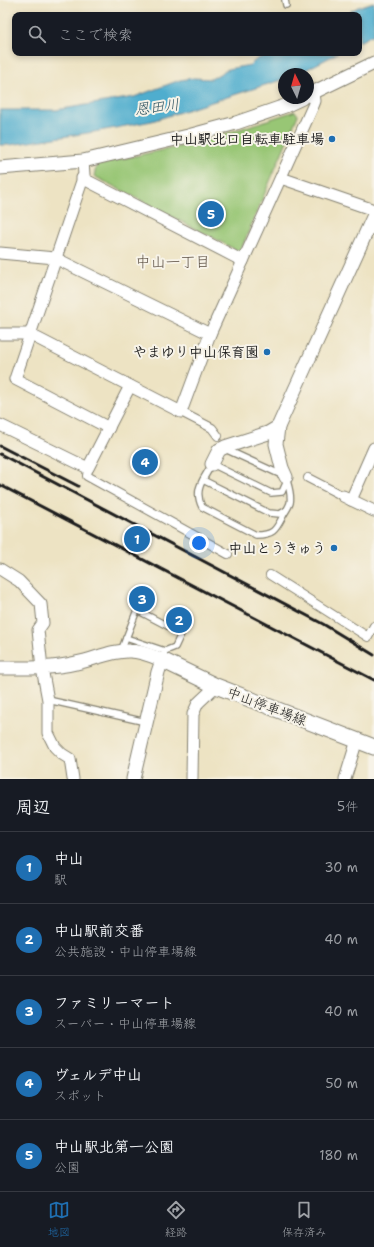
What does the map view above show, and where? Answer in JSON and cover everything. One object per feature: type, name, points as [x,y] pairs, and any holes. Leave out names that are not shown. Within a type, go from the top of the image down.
[{"type":"main road","name":"中山停車場線","points":[[164,656],[216,686],[374,747]]},
{"type":"street","points":[[314,93],[374,63]]},
{"type":"street","points":[[0,168],[83,161],[201,132],[289,104]]},
{"type":"street","points":[[181,412],[210,334],[314,104]]},
{"type":"street","points":[[83,161],[84,175],[15,379],[109,428]]},
{"type":"street","points":[[82,178],[243,261]]},
{"type":"street","points":[[281,178],[374,210]]},
{"type":"street","points":[[286,477],[282,468],[276,444],[278,427],[374,215]]},
{"type":"street","points":[[0,253],[55,258],[210,334]]},
{"type":"street","points":[[0,334],[29,334],[212,428],[220,442],[220,450],[212,464]]},
{"type":"street","points":[[130,386],[88,468],[87,476],[228,554]]},
{"type":"street","points":[[0,425],[88,468]]},
{"type":"street","points":[[220,442],[268,433],[278,427]]},
{"type":"street","points":[[347,498],[374,448]]},
{"type":"street","points":[[308,478],[374,511]]},
{"type":"street","points":[[0,569],[19,581],[41,604],[43,623],[38,630],[42,668],[48,700],[48,733],[55,747],[70,759],[73,779]]},
{"type":"street","points":[[270,575],[368,637],[374,626]]},
{"type":"street","points":[[0,668],[42,668],[76,664],[124,645],[138,652],[164,656],[158,672],[133,779]]},
{"type":"street","points":[[192,779],[193,714],[198,703],[216,686]]},
{"type":"street","points":[[345,779],[357,740]]},
{"type":"lane","points":[[220,442],[286,477],[290,490],[290,503],[277,528],[272,533],[265,535],[256,534],[202,506],[198,495],[199,488],[212,464],[271,494],[282,492],[286,483],[286,477]]},
{"type":"lane","points":[[204,480],[269,513],[280,514],[286,510]]},
{"type":"lane","points":[[124,645],[137,610],[181,634],[175,647],[164,656]]},
{"type":"lane","points":[[48,700],[146,722]]},
{"type":"green space","points":[[295,111],[298,115],[240,252],[94,176],[97,164],[197,143]]},
{"type":"water","points":[[374,2],[374,34],[362,40],[362,12],[349,12],[358,7]]},
{"type":"water","name":"恩田川","points":[[264,56],[332,56],[309,68],[278,68],[278,81],[152,121],[94,132],[10,145],[0,145],[0,110],[56,110],[134,97],[180,80],[194,78],[211,79],[228,69],[250,65],[257,59]]},
{"type":"railway","points":[[0,446],[78,486]]},
{"type":"railway","points":[[0,454],[323,624],[374,655]]},
{"type":"railway","points":[[0,485],[374,680]]},
{"type":"place","name":"中山駅北口自転車駐車場","points":[[332,139]]},
{"type":"place","name":"中山駅北第一公園","points":[[211,214]]},
{"type":"place","name":"やまゆり中山保育園","points":[[267,352]]},
{"type":"place","name":"ヴェルデ中山","points":[[145,462]]},
{"type":"place","name":"中山","points":[[137,539]]},
{"type":"place","name":"中山とうきゅう","points":[[334,548]]},
{"type":"place","name":"ファミリーマート","points":[[142,599]]},
{"type":"place","name":"中山駅前交番","points":[[179,620]]},
{"type":"district","name":"中山一丁目","points":[[173,262]]}]
